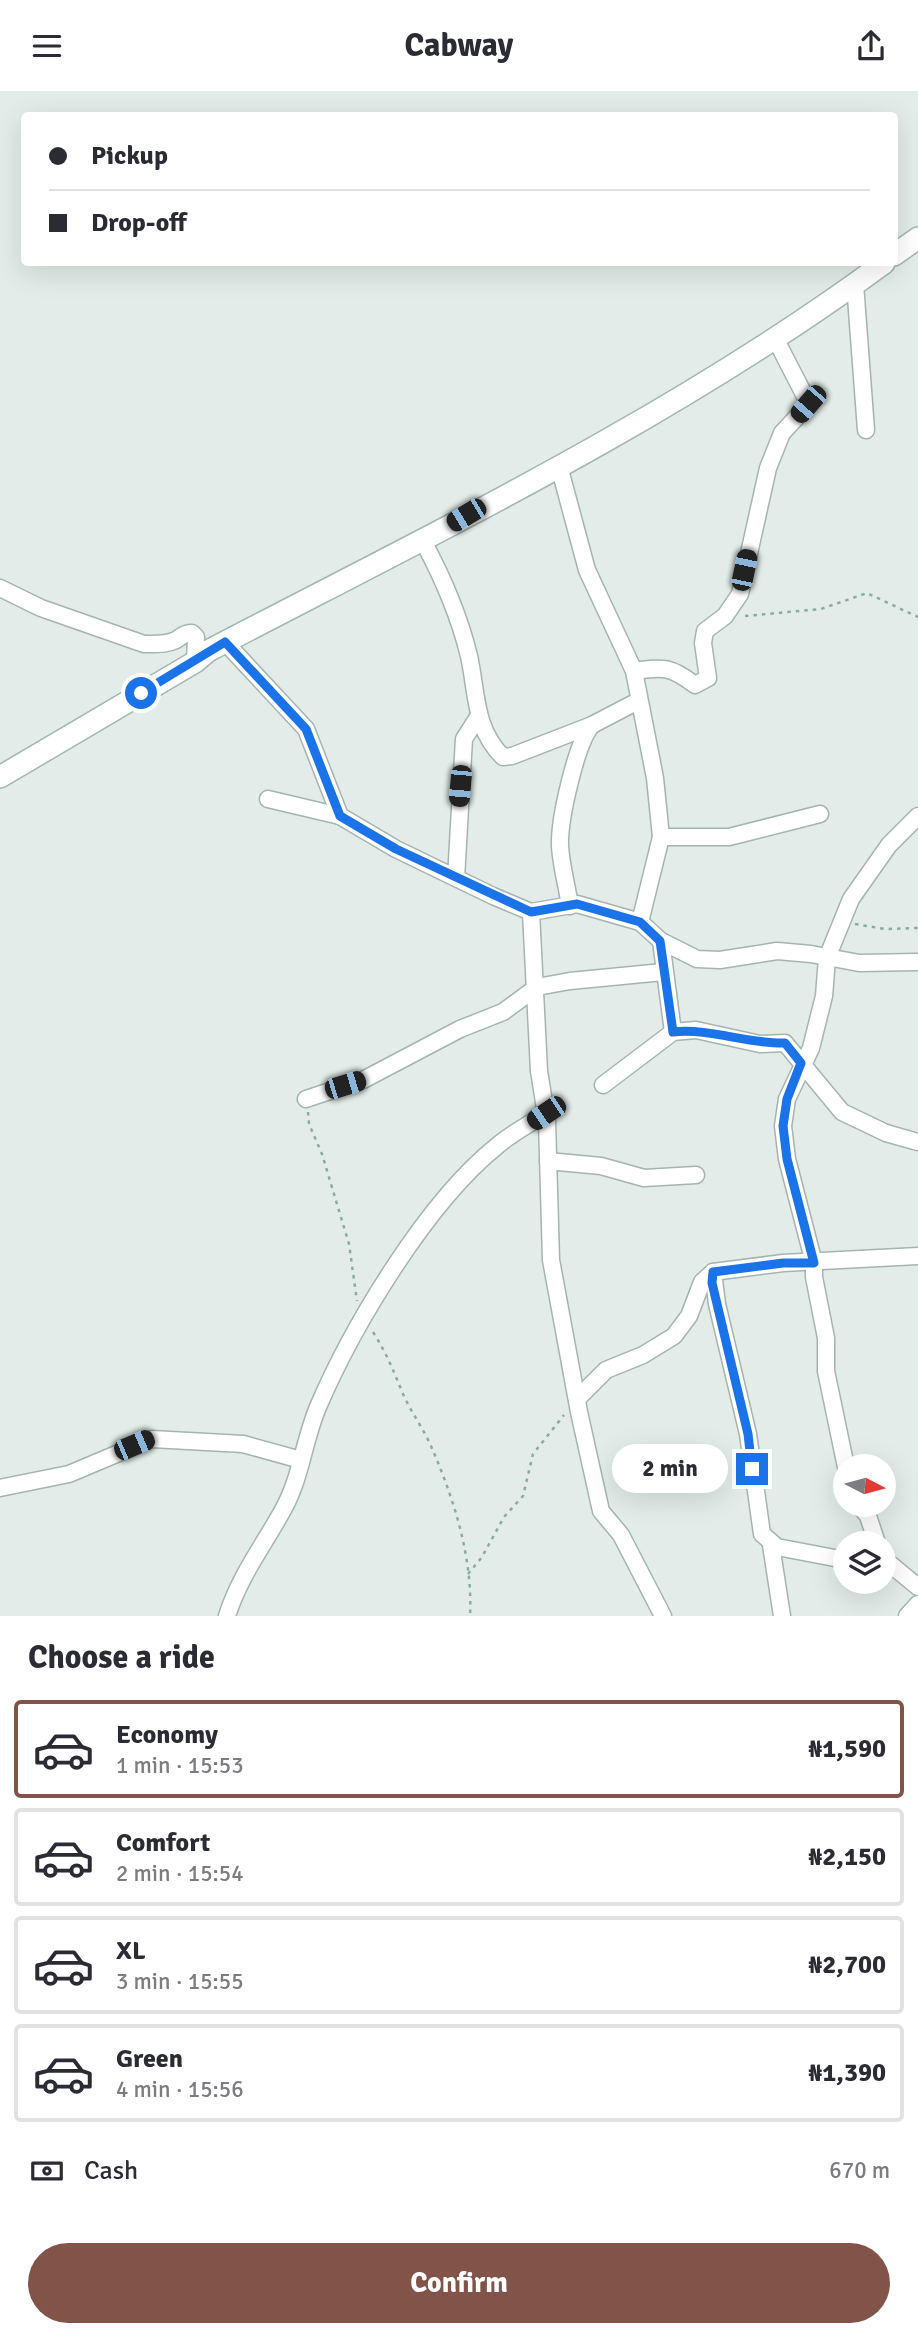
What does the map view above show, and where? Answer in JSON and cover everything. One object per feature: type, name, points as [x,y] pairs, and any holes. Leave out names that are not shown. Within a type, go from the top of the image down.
[{"type":"street","points":[[898,252],[918,238]]},
{"type":"street","points":[[0,777],[225,642],[423,541],[559,465],[775,338],[880,266]]},
{"type":"street","points":[[855,284],[866,430]]},
{"type":"street","points":[[634,671],[664,667],[672,669],[695,685],[705,682],[709,671],[703,643],[705,631],[725,617],[740,594],[768,467],[782,433],[808,404],[775,338]]},
{"type":"street","points":[[559,465],[587,571],[634,671],[655,778],[660,837],[640,922]]},
{"type":"street","points":[[423,541],[446,583],[468,656],[478,717],[494,748],[503,757],[512,756],[592,725],[638,701]]},
{"type":"street","points":[[0,588],[41,608],[144,645],[161,644],[176,640],[185,633],[192,633],[196,638],[195,662]]},
{"type":"street","points":[[225,642],[306,729],[340,816]]},
{"type":"street","points":[[456,879],[464,739],[478,717]]},
{"type":"street","points":[[570,906],[560,845],[577,751],[583,735],[592,725]]},
{"type":"street","points":[[268,799],[340,816],[396,849],[531,912],[577,904],[640,922],[660,941],[697,959],[720,960],[777,951],[859,963],[918,962]]},
{"type":"street","points":[[660,837],[729,837],[820,814]]},
{"type":"street","points":[[843,1454],[829,1388],[826,1338],[814,1277],[814,1263],[787,1159],[783,1126],[787,1099],[801,1063],[811,1048],[827,958],[840,922],[851,898],[873,866],[918,816]]},
{"type":"street","points":[[531,912],[537,987],[539,1071],[546,1113],[551,1260],[577,1399],[601,1511],[621,1535],[663,1616]]},
{"type":"street","points":[[660,941],[673,1032]]},
{"type":"street","points":[[306,1098],[363,1080],[460,1029],[503,1012],[537,987],[663,972]]},
{"type":"street","points":[[603,1085],[673,1032],[696,1030],[760,1044],[785,1043],[842,1112],[886,1133],[918,1142]]},
{"type":"street","points":[[227,1616],[241,1577],[284,1509],[317,1410],[343,1352],[364,1318],[422,1228],[453,1189],[497,1146],[546,1113]]},
{"type":"street","points":[[548,1161],[601,1166],[644,1178],[696,1175]]},
{"type":"street","points":[[577,1399],[606,1370],[643,1355],[674,1336],[688,1316],[702,1282],[713,1272],[783,1263],[918,1256]]},
{"type":"street","points":[[713,1272],[720,1317],[748,1434],[758,1523],[771,1545],[782,1616]]},
{"type":"street","points":[[0,1488],[69,1473],[152,1439],[243,1444],[301,1460]]},
{"type":"street","points":[[771,1545],[833,1558]]},
{"type":"street","points":[[896,1571],[916,1588]]},
{"type":"street","points":[[907,1616],[918,1604]]},
{"type":"path","points":[[725,617],[821,610],[867,593],[918,617]]},
{"type":"path","points":[[840,922],[885,929],[918,928]]},
{"type":"path","points":[[306,1098],[309,1124],[322,1154],[340,1223],[349,1244],[354,1288],[364,1318],[394,1365],[403,1393],[430,1443],[461,1532],[471,1592],[470,1616]]},
{"type":"path","points":[[468,1574],[482,1557],[504,1517],[523,1496],[533,1454],[577,1399]]},
{"type":"route","points":[[141,693],[225,642],[306,729],[340,816],[348,822],[456,879],[531,912],[577,904],[640,922],[660,941],[673,1032],[696,1030],[760,1044],[785,1043],[801,1063],[799,1075],[787,1099],[783,1126],[787,1159],[814,1263],[783,1263],[713,1272],[712,1283],[748,1434],[752,1469]]}]
